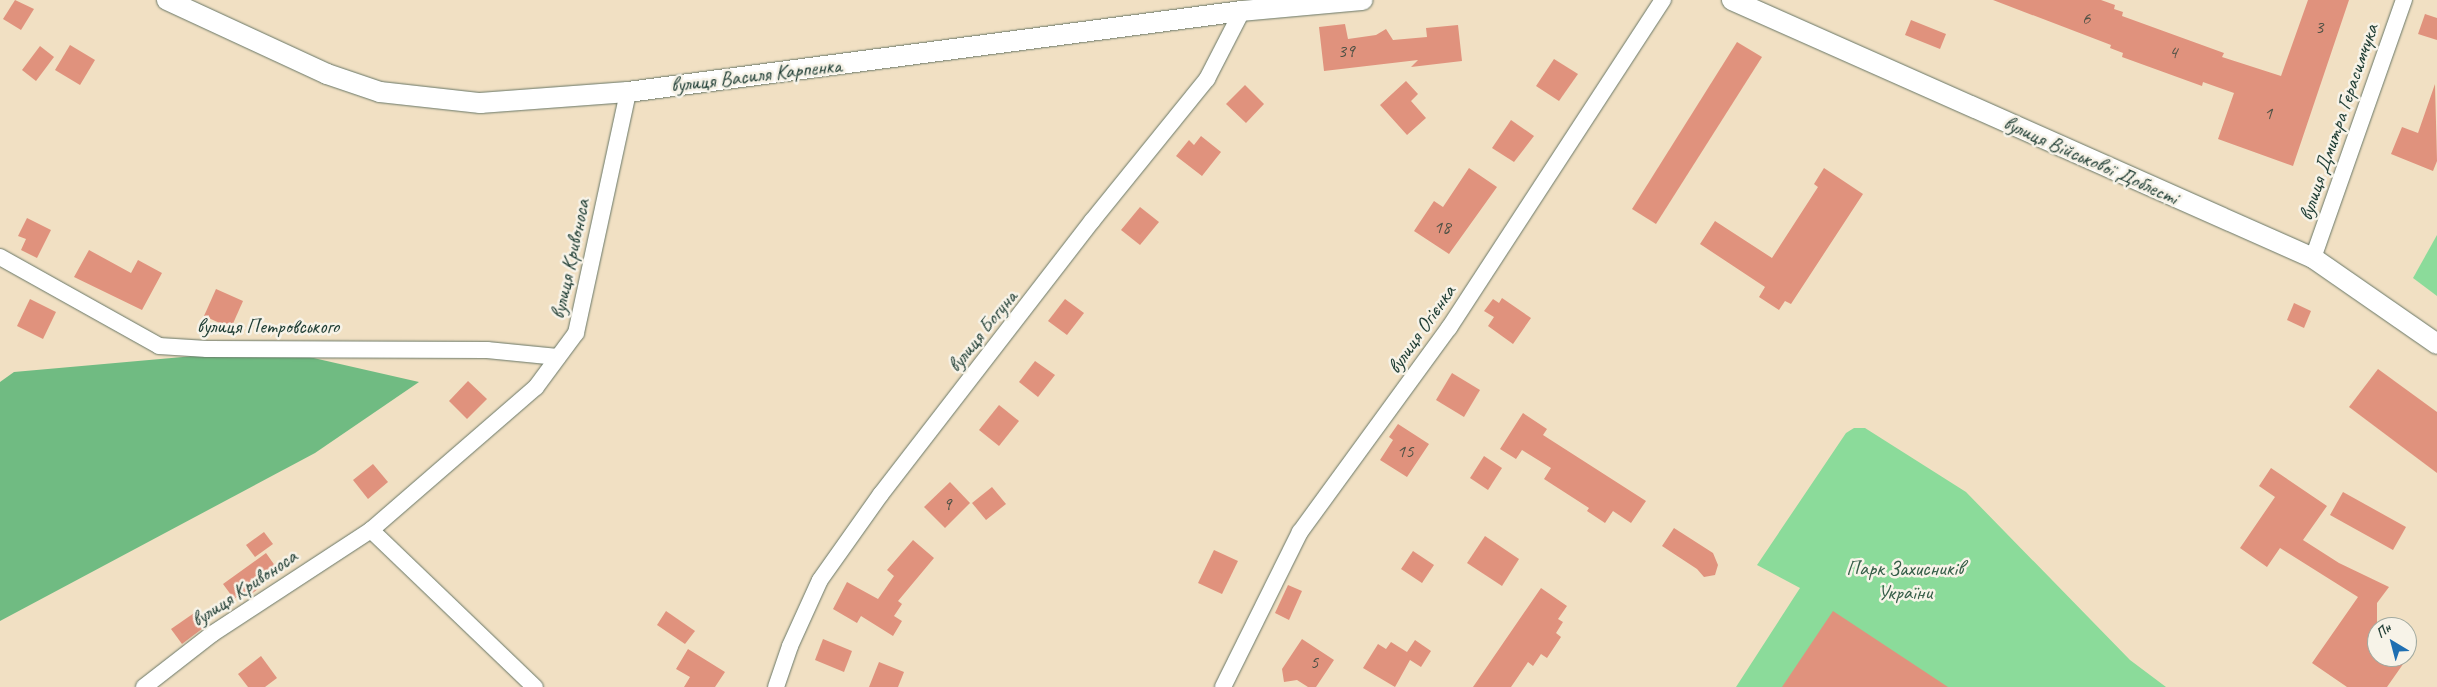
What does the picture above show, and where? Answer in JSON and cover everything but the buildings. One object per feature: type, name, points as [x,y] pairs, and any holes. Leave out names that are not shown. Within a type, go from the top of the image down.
[{"type":"street","name":"вулиця Василя Карпенка","points":[[167,0],[327,74],[380,92],[480,103],[628,92],[1242,11],[1362,0]]},
{"type":"street","name":"вулиця Огієнка","points":[[1223,687],[1300,532],[1450,328],[1663,0]]},
{"type":"street","name":"вулиця Військової Доблесті","points":[[1732,0],[2313,258],[2437,344]]},
{"type":"street","name":"вулиця Дмитра Герасимчука","points":[[2313,258],[2404,0]]},
{"type":"street","name":"вулиця Богуна","points":[[776,687],[820,580],[881,494],[1207,79],[1242,11]]},
{"type":"street","name":"вулиця Кривоноса","points":[[144,687],[212,634],[371,530],[536,388],[576,333],[628,92]]},
{"type":"street","name":"вулиця Петровського","points":[[0,257],[159,346],[207,349],[487,350],[558,357]]},
{"type":"street","points":[[371,530],[535,687]]},
{"type":"green space","points":[[2437,235],[2437,296],[2413,278]]},
{"type":"green space","points":[[274,349],[419,382],[315,453],[0,621],[0,382],[14,372]]},
{"type":"green space","name":"Парк Захисників України","points":[[1854,428],[1865,428],[1966,492],[2130,660],[2166,687],[1736,687],[1800,588],[1757,565],[1846,433]]}]
